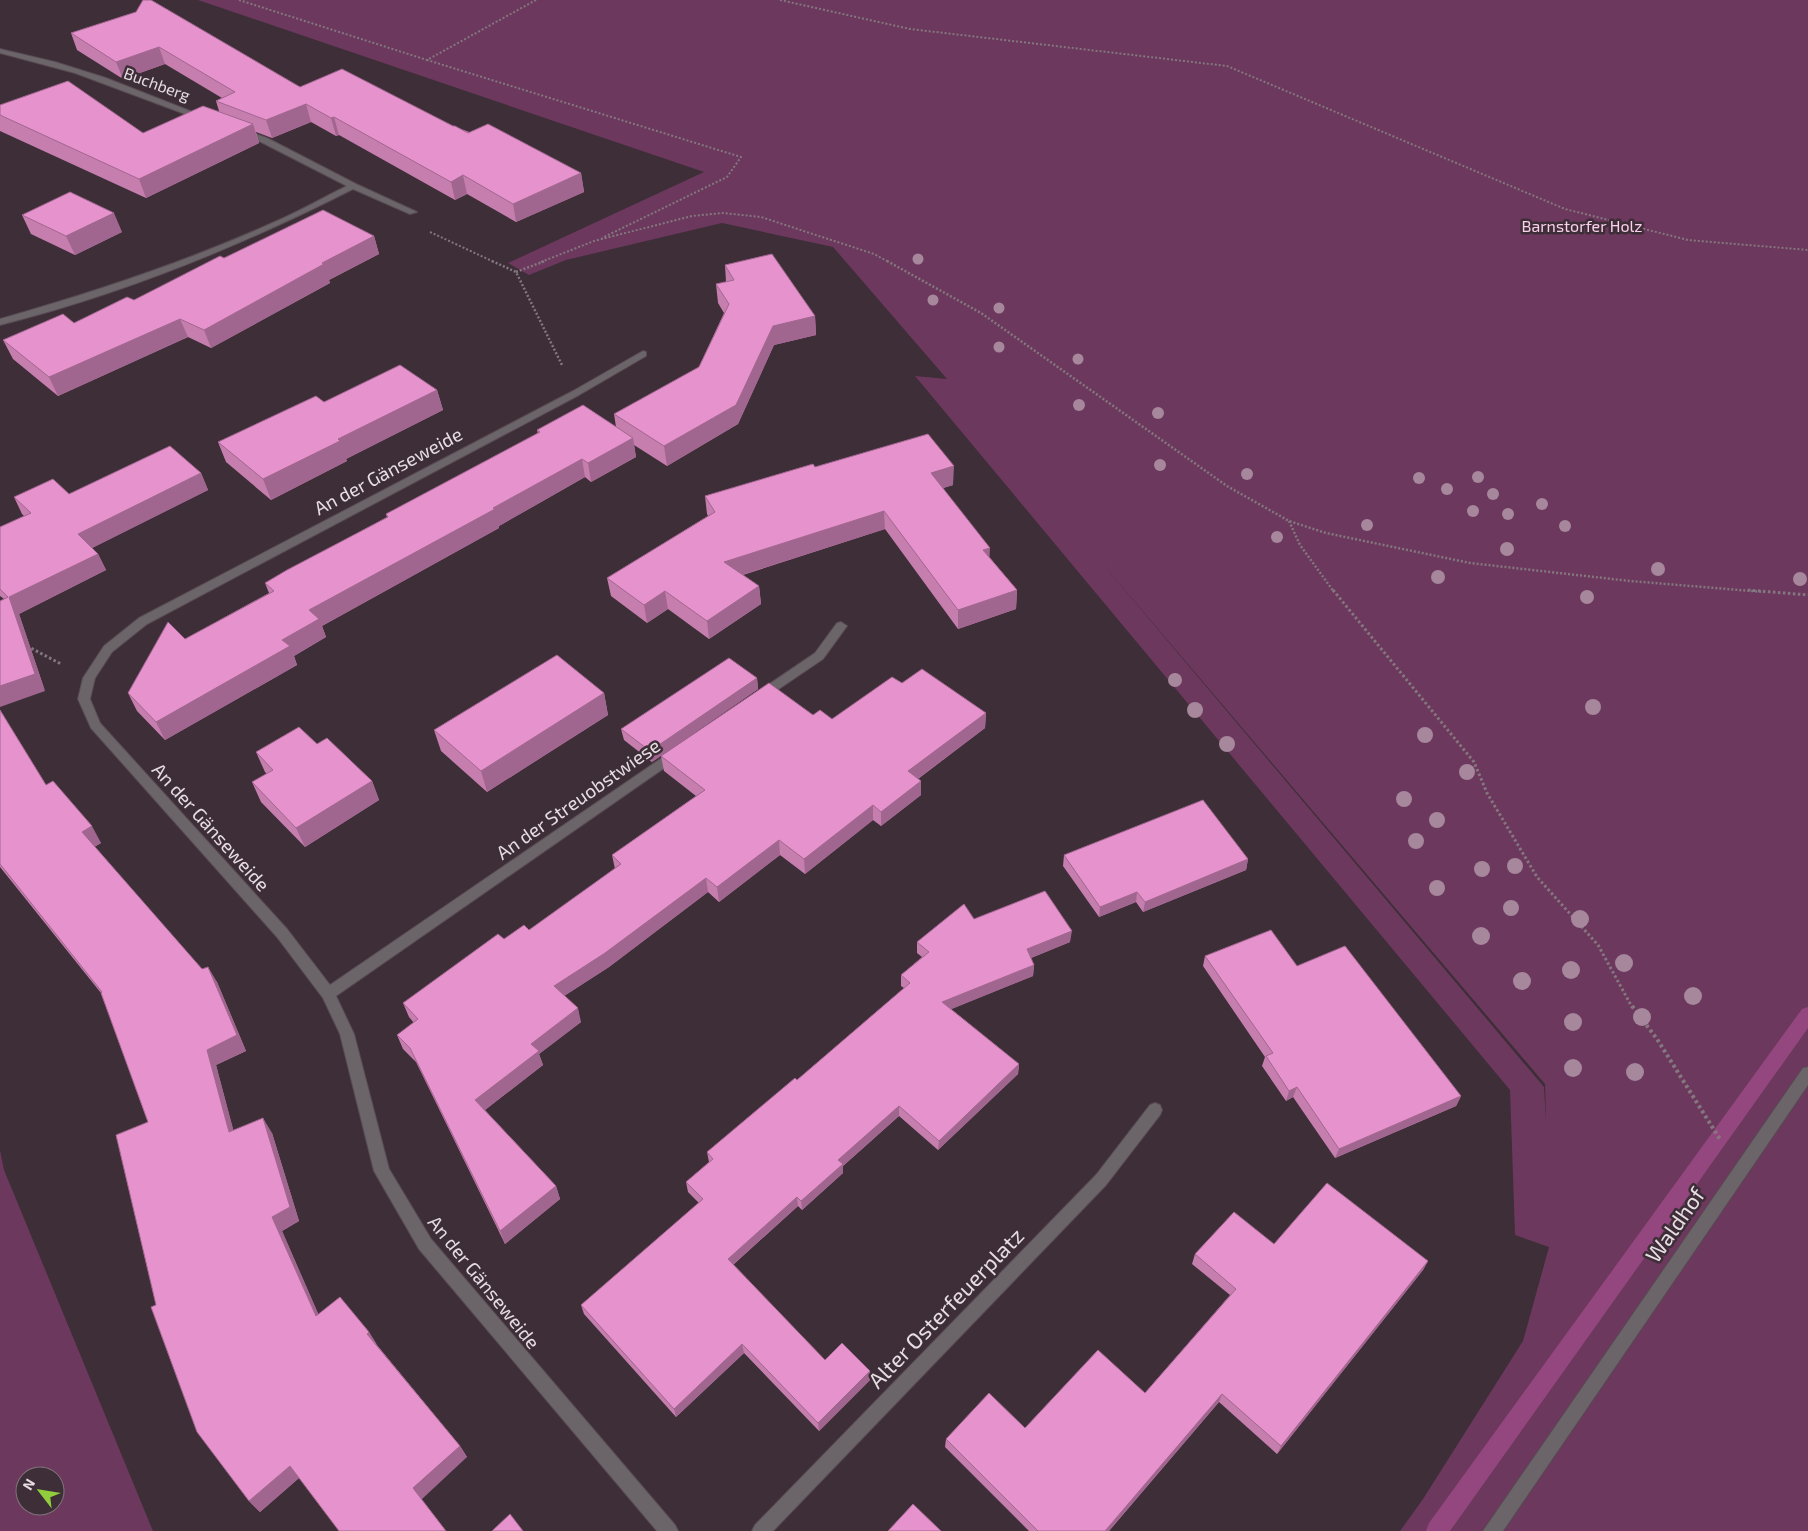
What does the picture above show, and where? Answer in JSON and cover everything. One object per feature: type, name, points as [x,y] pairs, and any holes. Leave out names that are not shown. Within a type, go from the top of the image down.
[{"type":"street","name":"Buchberg","points":[[0,51],[28,57],[133,91],[217,122]]},
{"type":"street","points":[[236,130],[264,140],[353,186],[413,212]]},
{"type":"street","points":[[0,322],[122,283],[204,254],[282,222],[353,186]]},
{"type":"street","name":"An der Gänseweide","points":[[643,354],[576,393],[143,620],[108,649],[89,678],[84,699],[95,725],[282,933],[328,994],[347,1034],[382,1171],[424,1244],[669,1531]]},
{"type":"street","points":[[753,701],[819,656],[841,626]]},
{"type":"street","name":"An der Streuobstwiese","points":[[328,994],[688,746]]},
{"type":"street","name":"Waldhof","points":[[1492,1531],[1808,1073]]},
{"type":"street","name":"Alter Osterfeuerplatz","points":[[761,1531],[1101,1180],[1155,1110]]},
{"type":"path","points":[[239,0],[741,157],[728,177],[594,241],[516,272]]},
{"type":"path","points":[[427,60],[536,0]]},
{"type":"path","points":[[780,0],[910,29],[1227,66],[1565,209],[1688,240],[1808,250]]},
{"type":"path","points":[[413,212],[410,223],[516,272],[576,393]]},
{"type":"path","points":[[594,241],[692,216],[723,213],[761,217],[874,254],[981,312],[1227,486],[1289,521],[1334,535],[1470,563],[1630,581],[1808,595]]},
{"type":"path","points":[[1289,521],[1300,545],[1348,610],[1406,677],[1474,762],[1487,793],[1537,876],[1598,944],[1634,1010],[1657,1039],[1740,1171]]},
{"type":"path","points":[[27,646],[89,678]]},
{"type":"green space","name":"Barnstorfer Holz","points":[[198,0],[1808,0],[1808,1531],[1400,1531],[1423,1499],[1523,1341],[1549,1247],[1515,1235],[1510,1090],[915,376],[947,379],[833,247],[722,223],[566,260],[529,275],[508,263],[704,172]],"holes":[[[1096,556],[1545,1084],[1546,1121],[1544,1087]]]},
{"type":"green space","points":[[0,1150],[4,1170],[153,1531],[0,1531]]},
{"type":"building","points":[[143,0],[151,0],[300,87],[342,69],[468,133],[488,124],[581,173],[513,204],[463,175],[451,182],[334,117],[331,118],[306,104],[266,120],[216,101],[235,92],[159,47],[116,62],[71,33],[136,12]]},
{"type":"building","points":[[68,81],[143,133],[203,106],[253,124],[139,179],[0,115],[0,105]]},
{"type":"building","points":[[70,192],[114,213],[66,236],[22,215]]},
{"type":"building","points":[[323,210],[374,236],[322,263],[324,264],[204,330],[180,319],[49,377],[3,340],[63,314],[74,323],[127,297],[134,300],[220,256],[224,258]]},
{"type":"building","points":[[772,254],[815,316],[773,326],[736,405],[664,446],[614,414],[699,367],[729,304],[716,284],[734,280],[725,265]]},
{"type":"building","points":[[400,365],[437,390],[263,479],[218,442],[316,396],[324,402]]},
{"type":"building","points":[[583,405],[633,438],[588,463],[582,459],[493,508],[495,509],[309,610],[319,619],[282,640],[290,646],[156,722],[128,693],[168,622],[185,639],[274,591],[265,583],[287,570],[388,517],[386,514],[540,432],[537,430]]},
{"type":"building","points":[[928,434],[954,466],[931,473],[990,548],[983,550],[1017,590],[958,610],[884,511],[724,562],[759,586],[707,621],[665,591],[644,605],[607,578],[715,512],[705,496],[813,464],[815,467]]},
{"type":"building","points":[[170,446],[201,473],[78,534],[98,554],[9,597],[35,674],[0,686],[0,601],[8,597],[0,589],[0,527],[31,513],[14,497],[53,479],[69,494]]},
{"type":"building","points":[[557,655],[604,693],[481,771],[434,730]]},
{"type":"building","points":[[729,658],[757,678],[650,751],[621,729]]},
{"type":"building","points":[[922,669],[986,713],[908,771],[921,781],[881,812],[873,805],[804,859],[779,840],[717,887],[706,878],[605,953],[554,986],[578,1008],[531,1044],[539,1051],[475,1100],[556,1186],[500,1231],[410,1048],[397,1035],[418,1019],[403,1003],[498,934],[504,939],[524,925],[529,930],[621,864],[612,855],[705,790],[661,756],[769,683],[813,715],[820,710],[832,719],[892,677],[902,683]]},
{"type":"building","points":[[0,710],[46,785],[53,781],[92,826],[82,832],[202,969],[208,967],[237,1035],[207,1050],[229,1132],[263,1118],[290,1207],[272,1217],[316,1316],[340,1297],[369,1332],[367,1334],[460,1446],[413,1488],[446,1531],[339,1531],[290,1466],[249,1501],[197,1432],[151,1307],[156,1305],[116,1135],[148,1122],[102,992],[0,864]]},
{"type":"building","points":[[299,727],[317,744],[327,738],[372,781],[296,828],[252,782],[273,770],[256,752]]},
{"type":"building","points":[[1203,800],[1248,859],[1145,902],[1137,892],[1100,907],[1064,855]]},
{"type":"building","points":[[1045,891],[1072,931],[1027,949],[1034,965],[942,1002],[1019,1064],[939,1141],[899,1106],[838,1160],[843,1164],[801,1201],[797,1197],[728,1259],[825,1360],[842,1343],[870,1371],[818,1423],[742,1344],[674,1409],[581,1305],[703,1199],[686,1182],[713,1159],[707,1152],[795,1078],[797,1080],[910,983],[901,975],[929,952],[917,942],[964,904],[974,919]]},
{"type":"building","points":[[1271,930],[1297,966],[1345,946],[1461,1096],[1339,1149],[1297,1087],[1289,1091],[1266,1056],[1273,1053],[1205,956]]},
{"type":"building","points":[[1327,1183],[1428,1261],[1281,1446],[1222,1394],[1105,1531],[1038,1531],[946,1439],[989,1393],[1025,1428],[1098,1350],[1145,1393],[1236,1289],[1195,1254],[1234,1212],[1274,1244]]},
{"type":"building","points":[[913,1504],[941,1531],[888,1531]]},
{"type":"building","points":[[510,1514],[523,1531],[492,1531]]},
{"type":"waterway","points":[[1437,1531],[1808,1014]]}]
